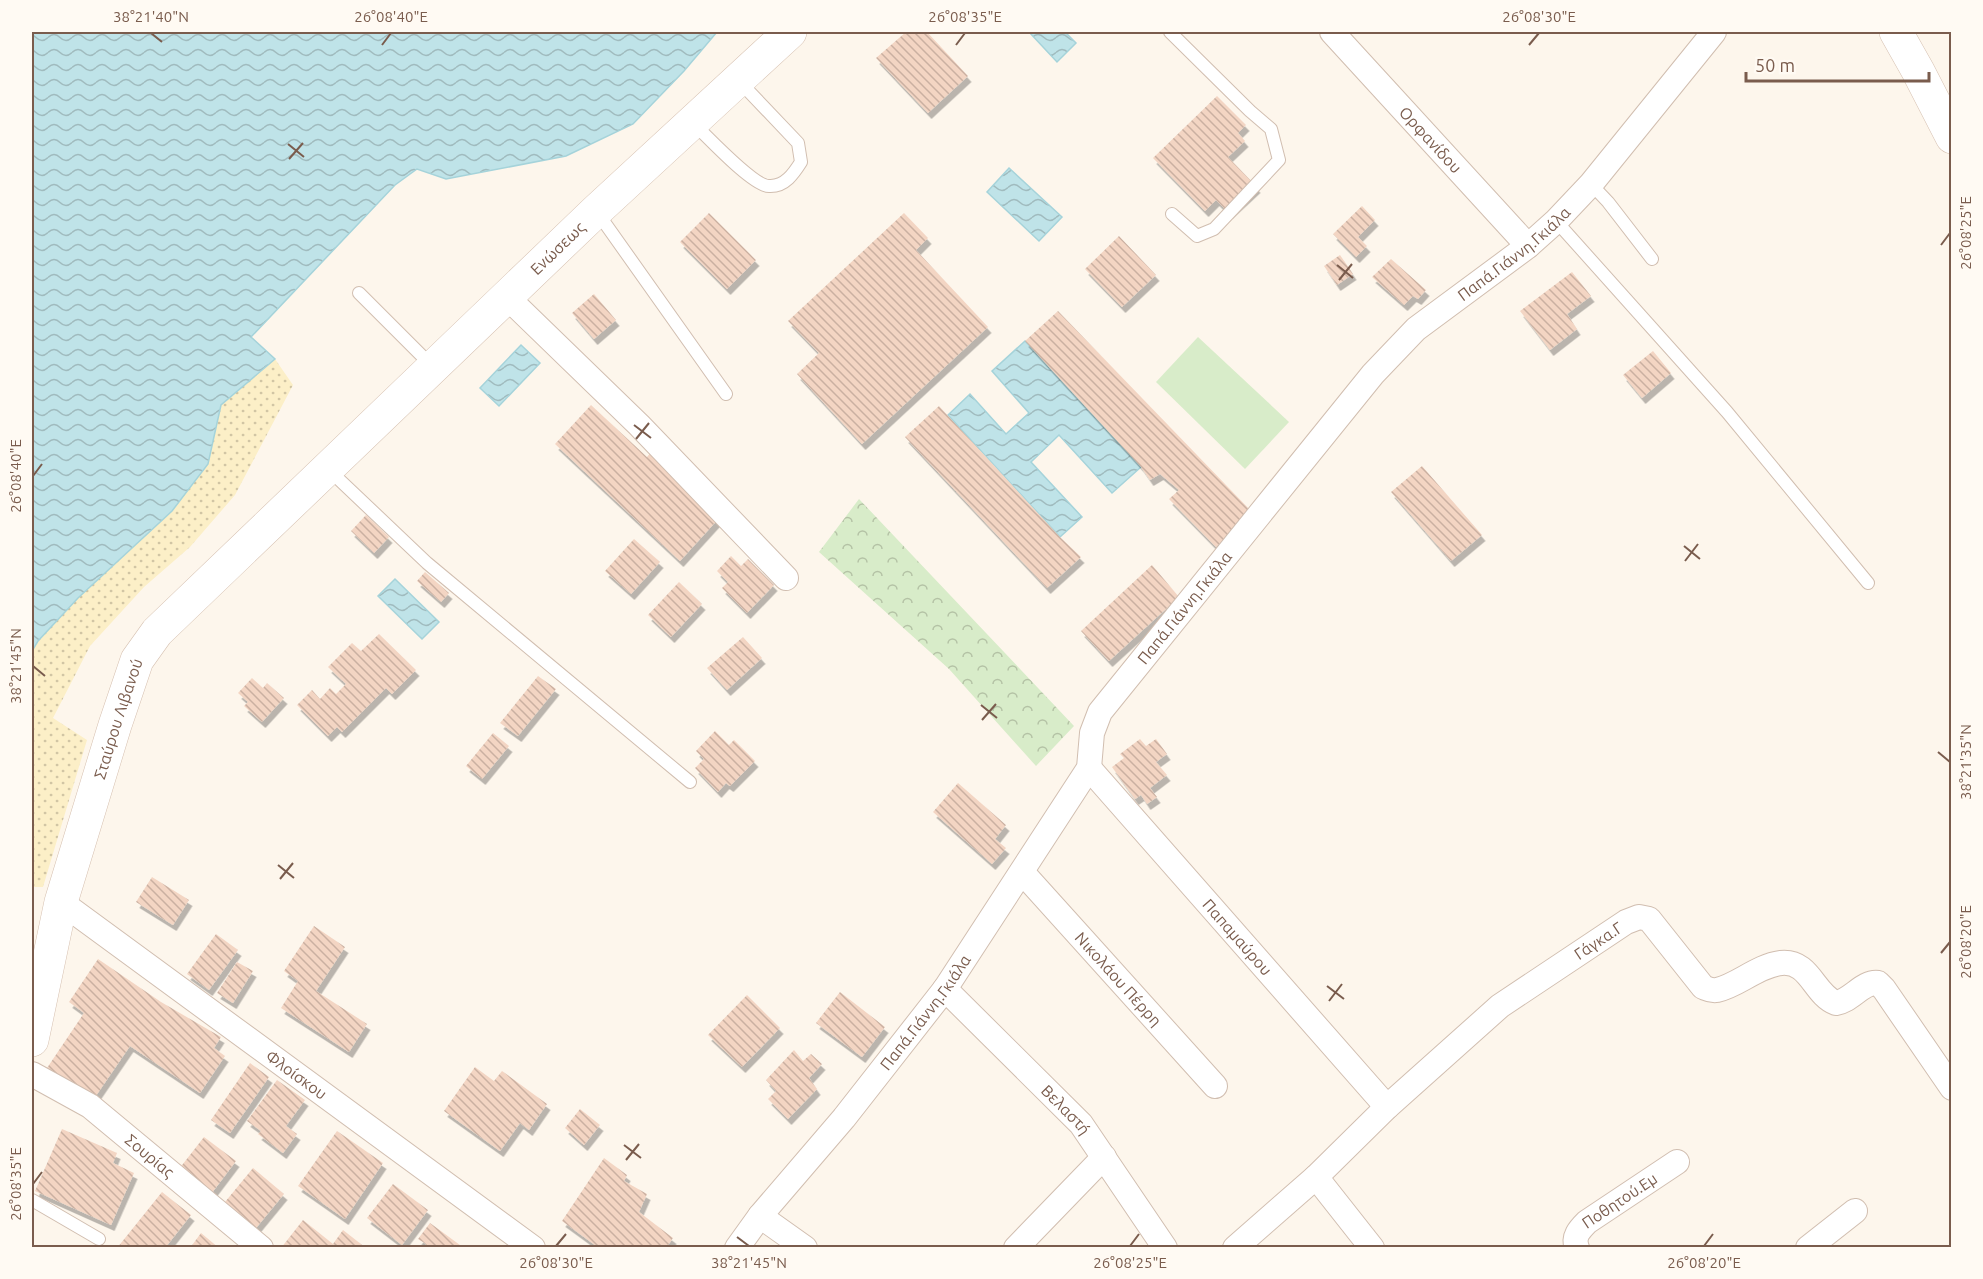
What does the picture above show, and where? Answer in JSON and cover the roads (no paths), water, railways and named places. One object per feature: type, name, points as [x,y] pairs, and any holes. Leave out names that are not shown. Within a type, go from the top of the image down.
[{"type":"main road","name":"Ενώσεως","points":[[327,468],[596,211],[790,32]]},
{"type":"main road","points":[[1896,32],[1952,137]]},
{"type":"main road","points":[[1920,32],[1952,93]]},
{"type":"main road","name":"Σταύρου Λιβανού","points":[[32,1040],[61,902],[115,724],[137,660],[157,632],[327,468]]},
{"type":"street","name":"Ορφανίδου","points":[[1332,32],[1528,246]]},
{"type":"street","name":"Παπά.Γιάννη.Γκιάλα","points":[[737,1248],[760,1216],[844,1118],[945,989],[1089,768],[1092,733],[1100,712],[1372,374],[1416,329],[1528,246],[1556,221],[1591,184],[1714,32]]},
{"type":"street","points":[[507,297],[639,425],[786,578]]},
{"type":"street","name":"Παπαμαύρου","points":[[1089,768],[1387,1107]]},
{"type":"street","name":"Νικολάου Πέρρη","points":[[1022,872],[1215,1086]]},
{"type":"street","name":"Φλοίσκου","points":[[61,902],[533,1248]]},
{"type":"street","name":"Γάγκα.Γ","points":[[1235,1248],[1316,1177],[1387,1107],[1500,1006],[1626,922],[1639,917],[1648,919],[1703,987],[1709,990],[1720,989],[1753,972],[1781,963],[1791,964],[1803,970],[1826,996],[1836,1003],[1844,1001],[1870,983],[1878,983],[1952,1088]]},
{"type":"street","name":"Βελαστή","points":[[945,989],[1081,1124],[1165,1248]]},
{"type":"street","name":"Σουρίας","points":[[32,1074],[90,1106],[261,1248]]},
{"type":"street","points":[[1016,1248],[1104,1157]]},
{"type":"street","name":"Ποθητού.Εμ","points":[[1578,1248],[1576,1239],[1578,1232],[1587,1222],[1677,1162]]},
{"type":"street","points":[[1316,1177],[1372,1248]]},
{"type":"street","points":[[1808,1248],[1855,1211]]},
{"type":"street","points":[[760,1216],[805,1248]]},
{"type":"lane","points":[[1170,32],[1271,129],[1279,160],[1214,229],[1197,236],[1173,214]]},
{"type":"lane","points":[[692,123],[754,180],[770,186],[788,180],[801,162],[798,143],[738,80]]},
{"type":"lane","points":[[1591,184],[1608,202],[1652,259]]},
{"type":"lane","points":[[596,211],[726,394]]},
{"type":"lane","points":[[1556,221],[1727,412],[1868,583]]},
{"type":"lane","points":[[359,293],[433,367]]},
{"type":"lane","points":[[327,468],[428,564],[690,782]]},
{"type":"lane","points":[[32,1200],[99,1239]]},
{"type":"water","points":[[32,32],[717,32],[684,71],[633,124],[566,156],[446,179],[417,169],[395,185],[251,337],[275,359],[221,405],[208,464],[172,511],[78,598],[38,641],[32,651]]},
{"type":"water","points":[[1029,32],[1065,32],[1076,43],[1057,62]]},
{"type":"water","points":[[1009,168],[1062,217],[1039,241],[987,192]]},
{"type":"water","points":[[1025,341],[1141,467],[1112,493],[1059,435],[1031,462],[1082,517],[1060,537],[948,415],[970,394],[1006,434],[1029,413],[992,371]]},
{"type":"water","points":[[521,345],[540,363],[499,406],[480,388]]},
{"type":"water","points":[[395,579],[439,622],[422,639],[378,596]]}]
